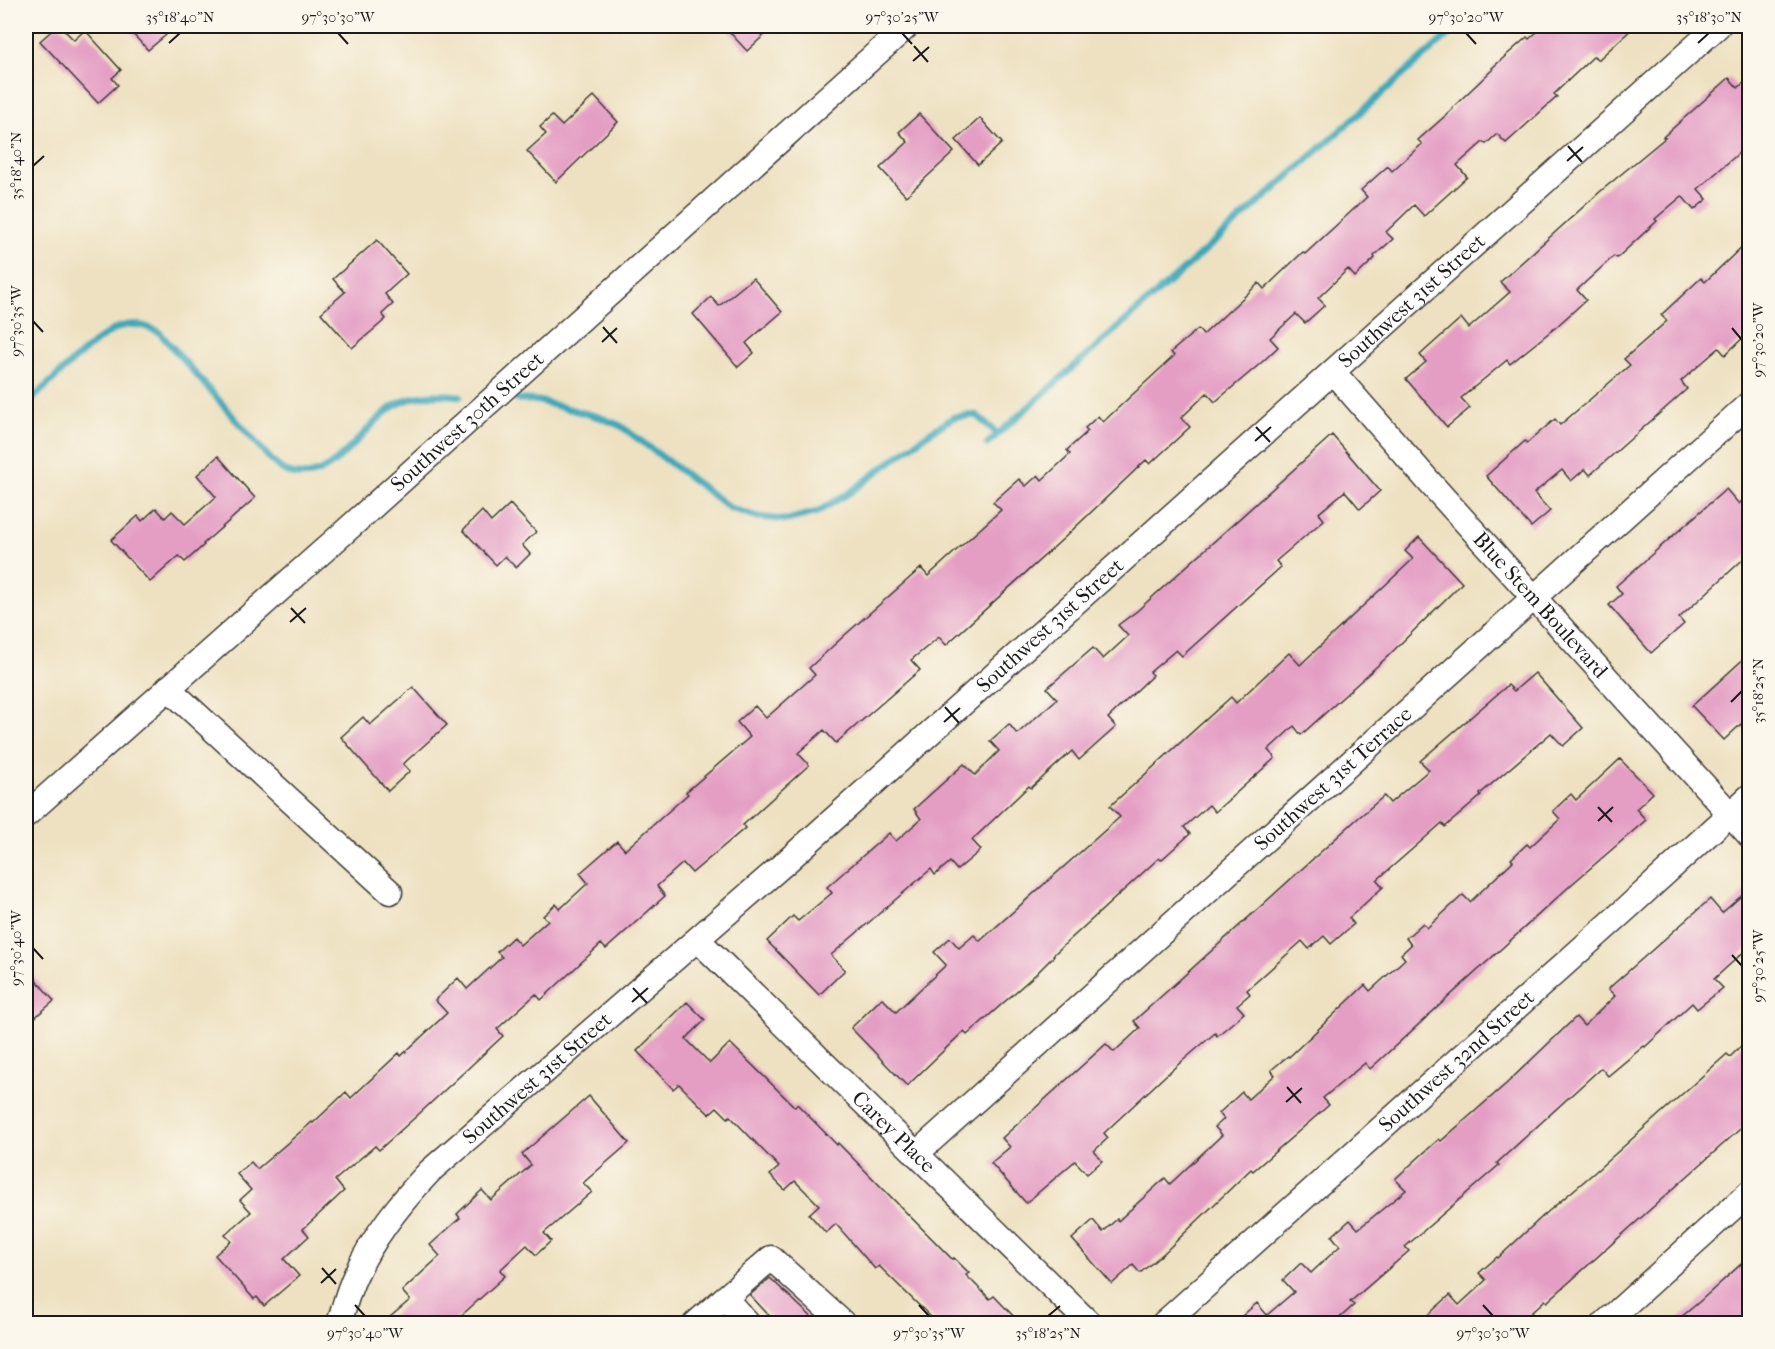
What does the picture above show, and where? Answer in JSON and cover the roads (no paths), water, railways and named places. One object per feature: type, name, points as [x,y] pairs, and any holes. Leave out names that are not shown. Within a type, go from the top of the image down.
[{"type":"street","name":"Southwest 30th Street","points":[[26,816],[907,26]]},
{"type":"street","name":"Southwest 31st Street","points":[[339,1323],[355,1275],[379,1233],[417,1185],[502,1107],[698,940],[1718,26]]},
{"type":"street","name":"Blue Stem Boulevard","points":[[1333,372],[1749,836]]},
{"type":"street","name":"Southwest 31st Terrace","points":[[916,1154],[1749,403]]},
{"type":"street","points":[[168,688],[390,892]]},
{"type":"street","name":"Southwest 32nd Street","points":[[1163,1323],[1749,796]]},
{"type":"street","name":"Carey Place","points":[[698,940],[1090,1323]]},
{"type":"street","points":[[1604,1323],[1749,1192]]},
{"type":"street","points":[[695,1323],[771,1258],[844,1323]]},
{"type":"street","points":[[725,1298],[748,1323]]},
{"type":"waterway","points":[[998,434],[1458,26]]},
{"type":"waterway","points":[[26,405],[101,338],[113,330],[133,325],[159,332],[272,461],[285,471],[302,475],[317,472],[331,464],[394,406],[426,395],[460,396]]},
{"type":"waterway","points":[[517,399],[539,401],[599,417],[621,426],[730,508],[758,517],[787,520],[817,512],[849,493],[954,417],[976,415],[998,434],[987,444]]}]
